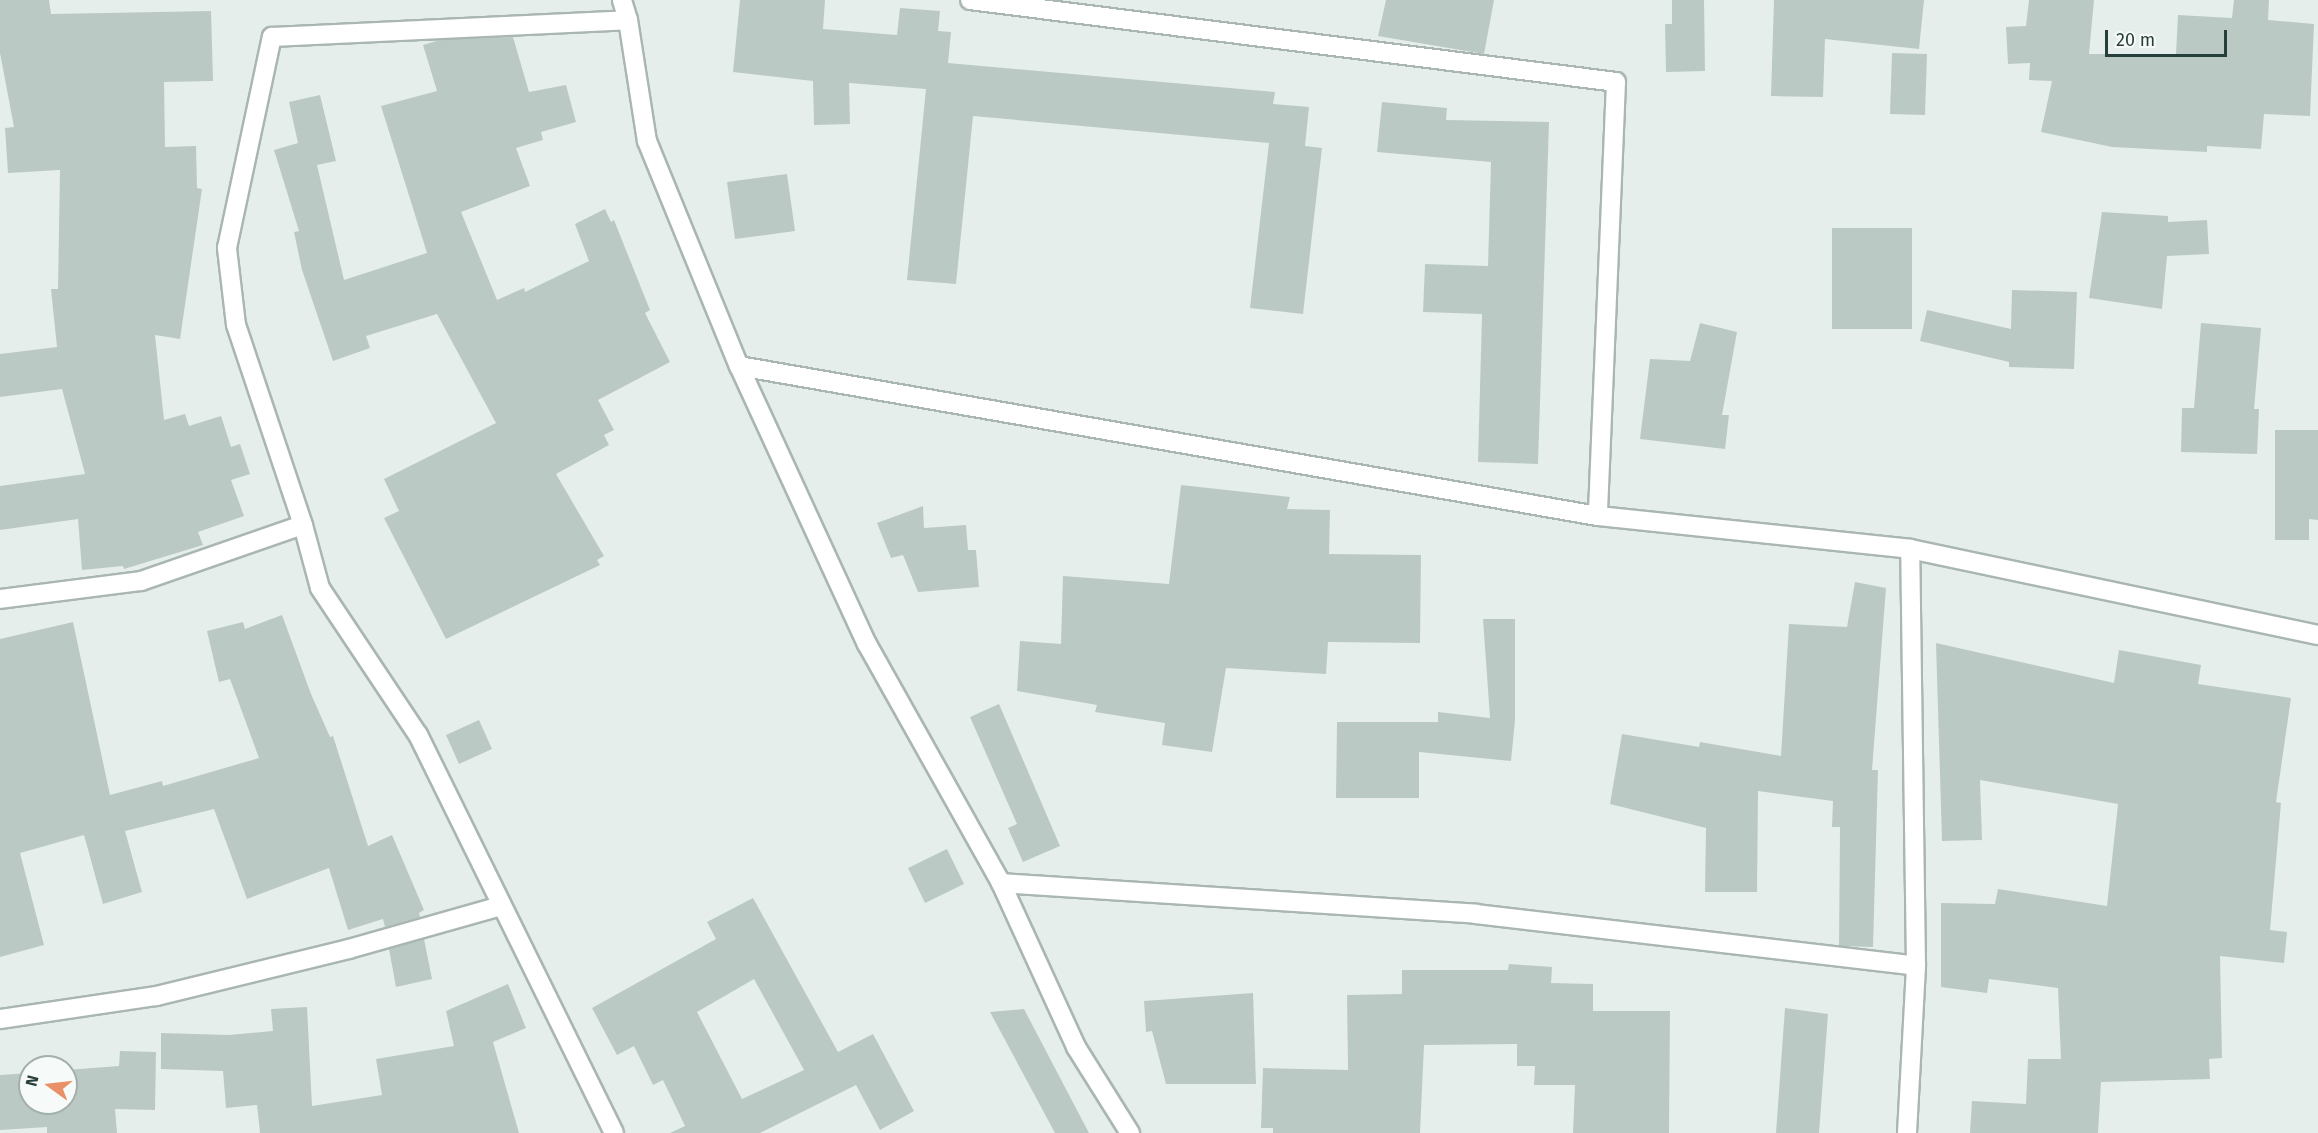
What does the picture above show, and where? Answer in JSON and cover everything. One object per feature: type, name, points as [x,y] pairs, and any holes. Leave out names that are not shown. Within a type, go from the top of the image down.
[{"type":"street","points":[[622,0],[628,20],[647,141],[739,366],[867,645],[1001,883],[1076,1047],[1130,1133]]},
{"type":"street","points":[[970,0],[1616,82],[1598,516]]},
{"type":"street","points":[[614,1133],[418,735],[320,588],[303,525],[236,325],[226,248],[272,37],[628,20]]},
{"type":"street","points":[[739,366],[1598,516],[1910,549],[2318,635]]},
{"type":"street","points":[[0,599],[141,581],[303,525]]},
{"type":"street","points":[[1907,1133],[1916,966],[1910,549]]},
{"type":"street","points":[[1001,883],[1476,914],[1916,966]]},
{"type":"street","points":[[0,1019],[156,996],[349,949],[501,906]]},
{"type":"building","points":[[0,0],[49,0],[51,14],[211,11],[213,81],[164,82],[165,147],[196,146],[197,188],[202,189],[180,339],[155,335],[164,420],[185,414],[189,426],[221,416],[231,447],[240,444],[250,474],[231,480],[244,516],[198,532],[203,545],[124,569],[123,566],[82,570],[78,519],[0,530],[0,486],[85,474],[62,389],[0,397],[0,354],[57,347],[51,289],[58,289],[60,170],[8,173],[5,128],[14,127],[0,53]]},
{"type":"building","points":[[740,0],[825,0],[823,29],[897,35],[900,8],[940,11],[938,31],[951,32],[948,63],[1275,92],[1273,104],[1309,107],[1305,146],[1322,148],[1303,314],[1250,308],[1269,143],[973,116],[956,284],[907,280],[926,89],[849,83],[850,124],[814,125],[813,81],[733,72]]},
{"type":"building","points":[[1386,0],[1494,0],[1484,54],[1378,36]]},
{"type":"building","points":[[1672,0],[1704,0],[1705,71],[1666,72],[1665,24],[1672,24]]},
{"type":"building","points":[[1774,0],[1924,0],[1919,49],[1825,39],[1823,97],[1771,96]]},
{"type":"building","points":[[2029,0],[2094,0],[2089,54],[2176,54],[2178,15],[2232,18],[2234,0],[2269,0],[2268,20],[2314,24],[2310,116],[2264,114],[2261,149],[2207,146],[2207,152],[2112,147],[2041,132],[2052,81],[2029,80],[2030,63],[2008,64],[2006,27],[2026,26]]},
{"type":"building","points":[[513,37],[529,92],[566,85],[576,122],[541,132],[543,140],[516,148],[530,186],[461,212],[497,300],[524,288],[525,292],[589,261],[575,224],[605,209],[611,222],[614,220],[650,310],[645,313],[670,362],[598,400],[614,430],[604,435],[609,445],[556,474],[604,556],[597,560],[600,565],[446,639],[384,518],[399,511],[384,479],[496,423],[437,314],[366,336],[370,348],[333,361],[302,270],[294,232],[299,231],[274,150],[298,143],[289,102],[320,95],[336,161],[317,165],[344,280],[427,253],[381,106],[437,91],[423,45],[440,40]]},
{"type":"building","points":[[1892,53],[1927,54],[1925,115],[1890,114]]},
{"type":"building","points":[[1382,102],[1447,108],[1446,120],[1549,122],[1538,464],[1478,462],[1482,314],[1423,312],[1425,264],[1488,266],[1491,162],[1377,152]]},
{"type":"building","points":[[787,174],[795,231],[735,239],[727,182]]},
{"type":"building","points":[[2102,212],[2168,216],[2168,222],[2207,220],[2209,254],[2167,256],[2162,309],[2089,298]]},
{"type":"building","points":[[1832,228],[1912,228],[1912,329],[1832,329]]},
{"type":"building","points":[[2012,290],[2077,292],[2074,369],[2009,367],[2009,362],[1920,341],[1927,310],[2011,329]]},
{"type":"building","points":[[1700,323],[1737,332],[1722,415],[1729,415],[1725,449],[1640,439],[1650,359],[1690,361]]},
{"type":"building","points":[[2201,323],[2261,328],[2254,409],[2259,409],[2257,454],[2181,452],[2182,408],[2194,408]]},
{"type":"building","points":[[2275,430],[2318,430],[2318,520],[2309,519],[2309,540],[2275,540]]},
{"type":"building","points":[[1181,485],[1290,497],[1287,509],[1330,510],[1329,554],[1421,555],[1420,643],[1328,642],[1326,674],[1226,668],[1212,752],[1162,745],[1165,723],[1095,712],[1097,705],[1017,691],[1020,641],[1061,644],[1063,576],[1169,584]]},
{"type":"building","points":[[923,506],[924,528],[966,525],[968,550],[976,550],[979,587],[918,592],[903,555],[891,558],[877,523]]},
{"type":"building","points":[[1855,582],[1886,588],[1872,770],[1878,770],[1873,947],[1839,946],[1840,827],[1832,827],[1833,801],[1758,791],[1757,892],[1705,892],[1706,828],[1610,804],[1622,734],[1699,747],[1700,742],[1781,756],[1789,624],[1847,627]]},
{"type":"building","points":[[282,615],[311,694],[330,737],[333,736],[368,846],[392,835],[424,910],[419,913],[420,917],[385,927],[383,919],[348,930],[329,868],[247,899],[214,809],[125,831],[142,892],[103,904],[84,835],[20,853],[44,945],[0,957],[0,639],[73,622],[110,795],[162,781],[163,786],[259,758],[230,679],[219,682],[207,631],[243,622],[245,629]]},
{"type":"building","points":[[1483,619],[1515,619],[1515,720],[1511,761],[1419,752],[1419,798],[1336,798],[1337,722],[1438,722],[1438,712],[1490,718]]},
{"type":"building","points":[[1936,643],[2114,683],[2119,650],[2201,665],[2198,684],[2291,698],[2276,802],[2281,803],[2270,930],[2287,932],[2284,963],[2220,956],[2222,1058],[2209,1059],[2210,1079],[2101,1082],[2098,1133],[1970,1133],[1972,1101],[2026,1104],[2028,1059],[2061,1059],[2058,988],[1989,979],[1987,993],[1941,987],[1941,903],[1995,904],[1998,889],[2107,906],[2118,804],[1980,780],[1982,840],[1942,841]]},
{"type":"building","points":[[999,704],[1060,846],[1023,862],[1008,828],[1017,824],[970,717]]},
{"type":"building","points":[[479,720],[492,749],[459,764],[446,735]]},
{"type":"building","points":[[947,849],[964,884],[925,903],[908,868]]},
{"type":"building","points":[[753,898],[838,1052],[873,1034],[914,1111],[880,1130],[856,1085],[760,1133],[670,1133],[685,1126],[663,1080],[653,1085],[634,1046],[617,1055],[592,1008],[716,939],[707,922]],"holes":[[[754,979],[804,1070],[742,1099],[697,1012]]]},
{"type":"building","points":[[424,939],[432,979],[396,987],[389,949]]},
{"type":"building","points":[[1509,964],[1552,967],[1551,983],[1593,984],[1593,1011],[1670,1011],[1669,1133],[1573,1133],[1575,1085],[1534,1085],[1535,1066],[1517,1066],[1517,1044],[1424,1045],[1420,1133],[1273,1133],[1273,1128],[1261,1128],[1263,1068],[1348,1070],[1347,995],[1402,994],[1402,970],[1508,970]]},
{"type":"building","points":[[508,984],[526,1028],[493,1042],[519,1133],[260,1133],[257,1105],[226,1108],[223,1071],[161,1069],[161,1033],[229,1035],[273,1031],[271,1009],[307,1007],[312,1106],[382,1095],[376,1059],[454,1046],[446,1011]]},
{"type":"building","points":[[1253,993],[1256,1084],[1166,1084],[1152,1031],[1146,1032],[1144,1001]]},
{"type":"building","points":[[1785,1008],[1828,1014],[1819,1133],[1776,1133]]},
{"type":"building","points":[[1024,1009],[1089,1133],[1055,1133],[990,1012]]},
{"type":"building","points":[[120,1051],[156,1052],[155,1110],[115,1109],[117,1133],[47,1133],[47,1127],[0,1130],[0,1075],[18,1074],[18,1115],[78,1115],[78,1069],[119,1066]]}]
